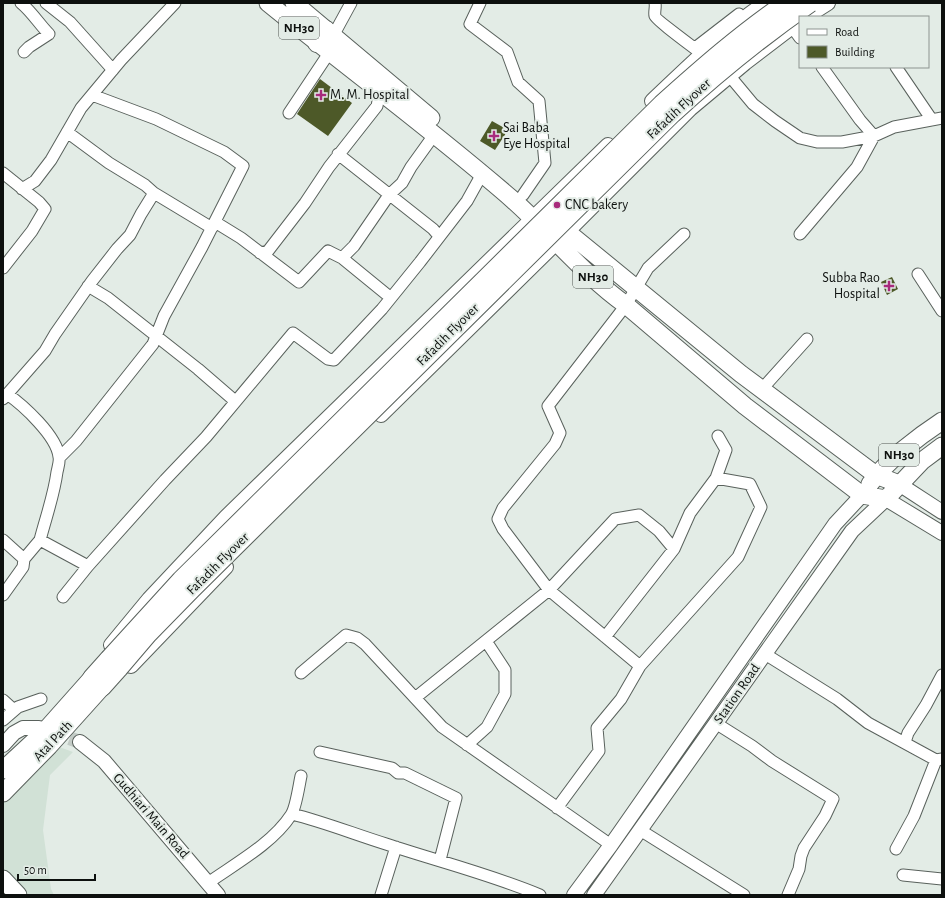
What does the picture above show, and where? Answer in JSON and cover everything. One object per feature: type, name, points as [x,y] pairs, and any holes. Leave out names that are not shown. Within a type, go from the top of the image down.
[{"type":"highway","name":"Fafadih Flyover","points":[[97,682],[114,664],[181,580],[641,124],[704,66],[737,39],[786,3]]},
{"type":"highway","name":"Fafadih Flyover","points":[[114,664],[148,634],[672,114],[708,81],[746,50],[810,3]]},
{"type":"main road","name":"NH30","points":[[268,3],[326,40],[524,195],[538,214]]},
{"type":"main road","name":"NH30","points":[[294,3],[326,40],[380,91],[482,174],[538,214],[562,237],[609,293],[626,304],[745,406],[862,495],[886,499],[922,461],[942,446]]},
{"type":"main road","name":"NH30","points":[[562,237],[636,288],[741,374],[876,475]]},
{"type":"main road","name":"NH30","points":[[862,495],[876,475],[918,438],[942,421]]},
{"type":"main road","points":[[876,475],[899,484]]},
{"type":"main road","name":"Atal Path","points":[[3,770],[97,682]]},
{"type":"main road","name":"Atal Path","points":[[3,793],[49,746],[97,682]]},
{"type":"main road","points":[[3,879],[18,895]]},
{"type":"street","points":[[21,3],[30,10],[49,34],[24,52]]},
{"type":"street","points":[[30,10],[39,3]]},
{"type":"street","points":[[46,3],[70,22],[113,70]]},
{"type":"street","points":[[22,189],[35,181],[51,160],[81,108],[113,70],[175,3]]},
{"type":"street","points":[[289,113],[326,40],[351,3]]},
{"type":"street","points":[[480,3],[470,24],[507,52],[518,82],[539,101],[544,163],[524,195]]},
{"type":"street","points":[[656,3],[655,15],[657,19],[699,51],[729,77],[753,104],[800,138],[817,142],[835,142],[874,136],[894,127],[937,119],[897,68]]},
{"type":"street","points":[[753,3],[699,51],[654,100],[220,522],[149,599],[97,661],[97,682],[116,682],[251,542],[562,237],[690,109],[729,77],[797,29]]},
{"type":"street","points":[[699,51],[765,3]]},
{"type":"street","points":[[808,16],[828,3]]},
{"type":"street","points":[[823,68],[860,120],[874,136]]},
{"type":"street","points":[[260,253],[268,251],[281,235],[338,154],[377,106],[380,91]]},
{"type":"street","points":[[60,457],[76,441],[153,344],[164,316],[243,166],[224,152],[156,119],[92,95]]},
{"type":"street","points":[[67,132],[110,163],[145,185],[154,193],[213,225],[236,235],[299,282],[328,251],[342,258],[391,298]]},
{"type":"street","points":[[342,258],[354,246],[389,195],[402,183],[434,135]]},
{"type":"street","points":[[800,234],[857,167],[874,136]]},
{"type":"street","points":[[338,154],[433,229],[439,236]]},
{"type":"street","points":[[63,597],[88,566],[206,437],[293,333],[328,359],[334,360],[350,345],[420,262],[467,201],[482,174]]},
{"type":"street","points":[[3,268],[32,231],[45,210],[39,202],[5,177]]},
{"type":"street","points":[[3,595],[23,567],[24,559],[40,540],[55,486],[60,457],[55,444],[43,427],[16,401],[5,396],[45,351],[88,286],[130,235],[154,193]]},
{"type":"street","points":[[640,666],[549,590],[498,519],[503,508],[555,444],[560,433],[548,406],[626,304],[648,268],[684,234]]},
{"type":"street","points":[[918,274],[942,311]]},
{"type":"street","points":[[88,286],[108,298],[235,401]]},
{"type":"street","points":[[762,389],[807,339]]},
{"type":"street","points":[[605,637],[674,549],[690,513],[716,478],[726,450],[718,436]]},
{"type":"street","points":[[557,808],[599,751],[596,728],[621,699],[640,666],[738,557],[761,507],[750,484],[716,478]]},
{"type":"street","points":[[899,484],[942,512]]},
{"type":"street","name":"Station Road","points":[[574,895],[611,845],[835,524],[862,495]]},
{"type":"street","points":[[886,499],[942,533]]},
{"type":"street","name":"Station Road","points":[[594,895],[717,724],[852,531],[886,499]]},
{"type":"street","points":[[415,698],[549,590],[615,519],[639,515],[659,531],[674,549]]},
{"type":"street","points":[[3,540],[24,559]]},
{"type":"street","points":[[40,540],[88,566]]},
{"type":"street","points":[[301,672],[346,635],[357,638],[365,644],[442,727],[611,845]]},
{"type":"street","points":[[467,745],[487,727],[505,694],[505,670],[486,641]]},
{"type":"street","points":[[765,654],[836,699],[868,723],[939,759],[914,816],[896,849]]},
{"type":"street","points":[[905,742],[908,733],[926,705],[942,675]]},
{"type":"street","points":[[3,720],[18,706],[41,699]]},
{"type":"street","points":[[3,700],[14,710]]},
{"type":"street","points":[[717,724],[752,746],[772,761],[833,799],[825,816],[804,848],[799,869],[788,895]]},
{"type":"street","points":[[3,745],[14,733],[23,728],[39,728]]},
{"type":"street","name":"Gudhiari Main Road","points":[[80,742],[104,761],[218,895]]},
{"type":"street","points":[[320,752],[392,768],[398,773],[405,773],[456,798],[440,860]]},
{"type":"street","points":[[208,883],[264,844],[277,832],[292,814],[301,776]]},
{"type":"street","points":[[292,814],[328,824],[514,884],[540,895]]},
{"type":"street","points":[[640,830],[744,895]]},
{"type":"street","points":[[381,895],[396,847]]},
{"type":"street","points":[[902,875],[942,879]]},
{"type":"shaded area","points":[[32,737],[73,752],[50,775],[43,830],[51,889],[54,895],[3,895],[3,759],[21,740]]},
{"type":"building","points":[[320,79],[352,103],[328,136],[297,114]]},
{"type":"building","points":[[492,121],[508,130],[495,150],[480,141]]},
{"type":"building","points":[[892,277],[898,289],[887,295],[881,282]]},
{"type":"tunnel","points":[[50,731],[80,742]]},
{"type":"place","name":"M. M. Hospital","points":[[321,95]]},
{"type":"place","name":"Sai Baba Eye Hospital","points":[[494,136]]},
{"type":"place","name":"CNC bakery","points":[[557,205]]},
{"type":"place","name":"Subba Rao Hospital","points":[[889,286]]}]
